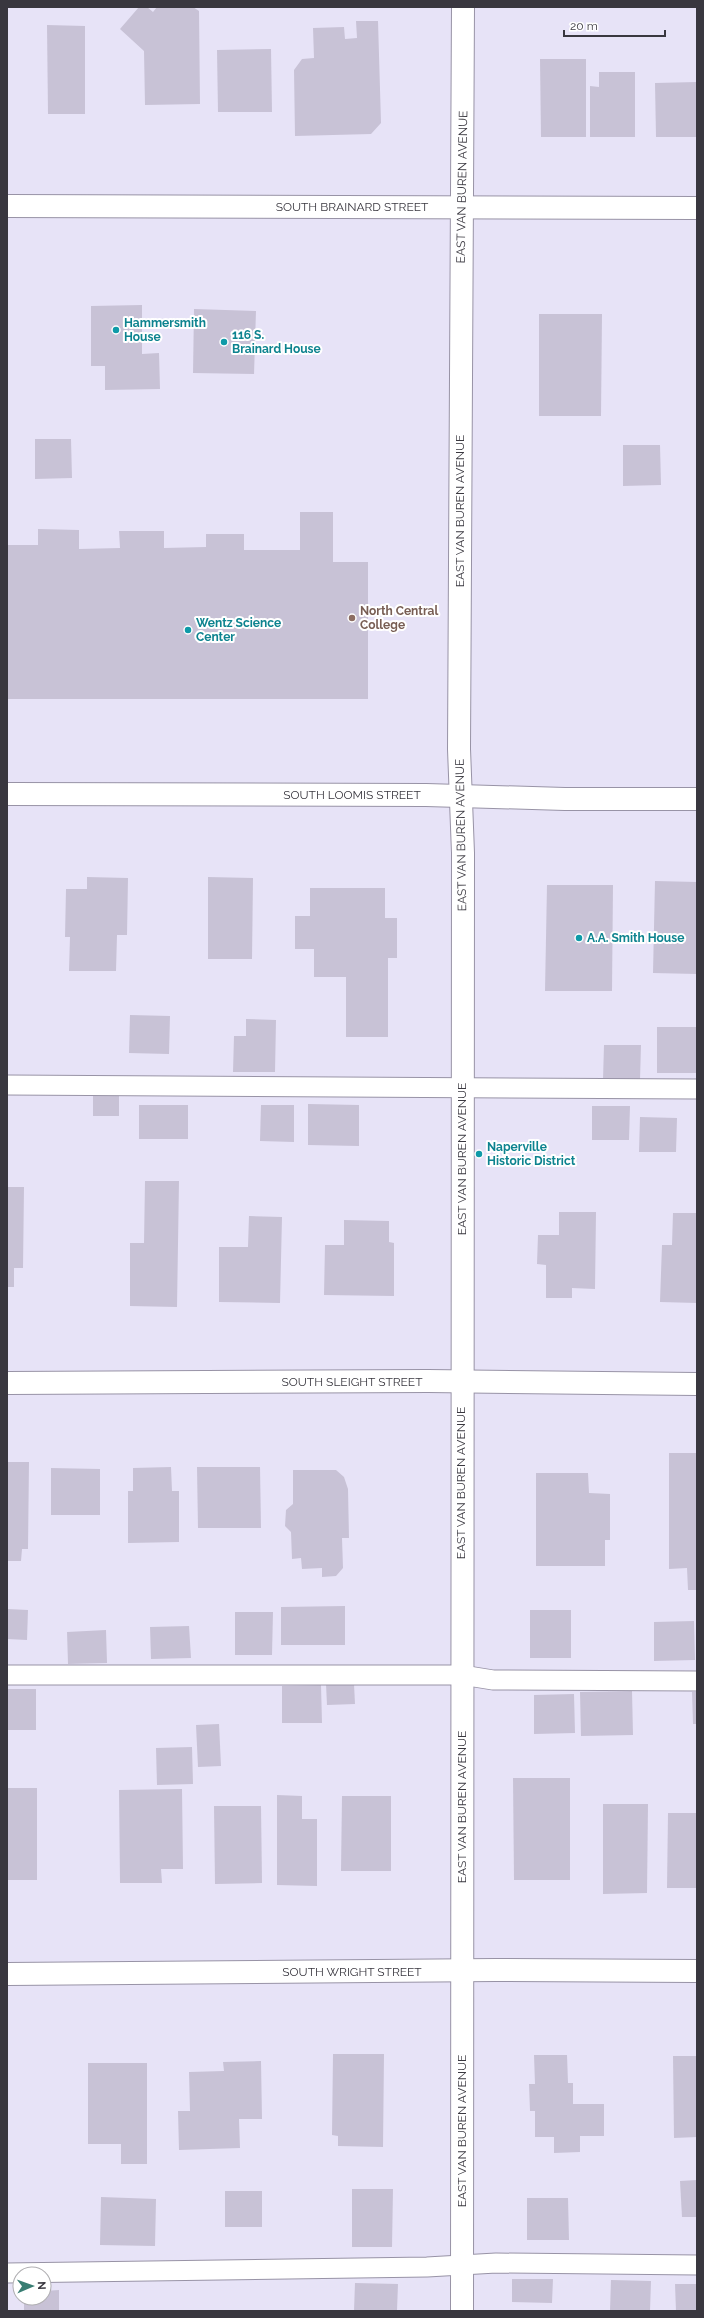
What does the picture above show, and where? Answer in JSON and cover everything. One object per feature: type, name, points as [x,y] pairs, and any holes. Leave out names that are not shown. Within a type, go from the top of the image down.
[{"type":"street","name":"EAST VAN BUREN AVENUE","points":[[462,2311],[463,853],[461,796],[460,336],[463,7]]},
{"type":"street","name":"SOUTH BRAINARD STREET","points":[[7,206],[697,208]]},
{"type":"street","name":"SOUTH LOOMIS STREET","points":[[7,794],[461,796],[565,799],[697,799]]},
{"type":"street","name":"SOUTH SLEIGHT STREET","points":[[7,1383],[462,1382],[697,1384]]},
{"type":"street","name":"SOUTH WRIGHT STREET","points":[[7,1974],[697,1971]]},
{"type":"lane","points":[[7,1085],[697,1089]]},
{"type":"lane","points":[[7,1675],[462,1675],[493,1680],[697,1681]]},
{"type":"lane","points":[[7,2273],[420,2267],[462,2264],[697,2265]]},
{"type":"building","points":[[139,7],[147,7],[153,12],[157,7],[193,7],[199,11],[200,104],[145,105],[144,51],[120,29]]},
{"type":"building","points":[[356,21],[378,21],[381,123],[371,134],[295,136],[294,70],[302,59],[314,58],[313,28],[344,27],[345,39],[357,38]]},
{"type":"building","points":[[47,25],[85,26],[85,114],[48,114]]},
{"type":"building","points":[[271,49],[272,112],[218,112],[217,50]]},
{"type":"building","points":[[540,59],[586,59],[586,137],[541,137]]},
{"type":"building","points":[[599,72],[635,72],[635,137],[590,137],[590,86],[599,87]]},
{"type":"building","points":[[697,82],[697,137],[656,137],[655,83]]},
{"type":"building","name":"Hammersmith House","points":[[142,305],[142,354],[159,353],[160,389],[105,390],[105,366],[91,366],[91,306]]},
{"type":"building","name":"116 S. Brainard House","points":[[194,309],[256,311],[254,374],[193,373]]},
{"type":"building","points":[[539,314],[602,314],[601,416],[539,416]]},
{"type":"building","points":[[35,439],[71,439],[72,478],[35,479]]},
{"type":"building","points":[[623,445],[660,445],[661,485],[623,486]]},
{"type":"building","name":"Wentz Science Center","points":[[300,512],[333,512],[333,562],[368,562],[368,699],[7,699],[7,545],[38,545],[38,529],[79,530],[79,549],[120,548],[119,531],[164,531],[164,548],[206,547],[206,534],[244,534],[244,550],[300,550]]},
{"type":"building","points":[[87,877],[128,878],[127,935],[117,935],[116,971],[69,971],[70,937],[65,937],[66,889],[87,889]]},
{"type":"building","points":[[208,877],[253,878],[252,959],[208,959]]},
{"type":"building","points":[[655,881],[697,882],[697,974],[653,973]]},
{"type":"building","name":"A.A. Smith House","points":[[547,885],[613,885],[612,991],[545,991]]},
{"type":"building","points":[[310,888],[385,888],[385,918],[397,918],[397,958],[388,958],[388,1037],[346,1037],[346,977],[314,977],[314,949],[295,949],[295,916],[310,916]]},
{"type":"building","points":[[130,1015],[170,1016],[169,1054],[129,1053]]},
{"type":"building","points":[[246,1019],[276,1020],[275,1072],[233,1072],[234,1036],[246,1036]]},
{"type":"building","points":[[657,1027],[697,1027],[697,1073],[657,1073]]},
{"type":"building","points":[[604,1045],[641,1045],[640,1080],[603,1080]]},
{"type":"building","points":[[93,1095],[119,1095],[119,1116],[93,1116]]},
{"type":"building","points":[[308,1104],[359,1105],[359,1146],[308,1145]]},
{"type":"building","points":[[139,1105],[188,1105],[188,1139],[139,1139]]},
{"type":"building","points":[[261,1105],[294,1105],[294,1142],[260,1141]]},
{"type":"building","points":[[592,1106],[630,1106],[629,1140],[592,1140]]},
{"type":"building","points":[[640,1117],[677,1118],[676,1152],[639,1152]]},
{"type":"building","points":[[145,1181],[179,1181],[177,1307],[130,1306],[130,1243],[144,1243]]},
{"type":"building","points":[[7,1187],[24,1187],[23,1268],[14,1268],[14,1287],[7,1287]]},
{"type":"building","points":[[559,1212],[596,1212],[595,1289],[572,1288],[572,1298],[546,1298],[546,1265],[537,1264],[538,1235],[559,1235]]},
{"type":"building","points":[[673,1213],[697,1213],[697,1303],[660,1302],[662,1245],[672,1245]]},
{"type":"building","points":[[249,1216],[282,1217],[280,1303],[219,1302],[219,1247],[248,1247]]},
{"type":"building","points":[[344,1220],[389,1221],[389,1242],[394,1243],[394,1296],[324,1295],[325,1245],[344,1245]]},
{"type":"building","points":[[669,1453],[697,1453],[697,1590],[688,1590],[687,1568],[669,1569]]},
{"type":"building","points":[[7,1462],[29,1462],[28,1549],[22,1549],[21,1561],[7,1561]]},
{"type":"building","points":[[171,1467],[172,1491],[179,1491],[179,1542],[128,1543],[128,1491],[133,1491],[133,1468]]},
{"type":"building","points":[[197,1467],[260,1467],[261,1528],[198,1528]]},
{"type":"building","points":[[51,1468],[100,1469],[100,1515],[51,1515]]},
{"type":"building","points":[[293,1470],[336,1470],[344,1477],[348,1489],[349,1538],[342,1538],[343,1568],[336,1576],[322,1577],[322,1568],[302,1569],[301,1558],[292,1559],[291,1532],[285,1526],[286,1510],[293,1504]]},
{"type":"building","points":[[536,1473],[588,1473],[589,1493],[610,1494],[610,1540],[605,1540],[605,1566],[536,1566]]},
{"type":"building","points":[[345,1606],[345,1645],[281,1645],[281,1607]]},
{"type":"building","points":[[7,1609],[28,1610],[27,1640],[7,1639]]},
{"type":"building","points":[[530,1610],[571,1610],[571,1658],[530,1658]]},
{"type":"building","points":[[235,1612],[273,1612],[272,1655],[235,1655]]},
{"type":"building","points":[[694,1621],[695,1660],[654,1661],[654,1622]]},
{"type":"building","points":[[189,1626],[191,1658],[151,1659],[150,1627]]},
{"type":"building","points":[[106,1630],[107,1663],[68,1664],[67,1632]]},
{"type":"building","points":[[326,1684],[354,1684],[355,1704],[327,1705]]},
{"type":"building","points":[[321,1685],[322,1723],[282,1723],[282,1686]]},
{"type":"building","points":[[7,1689],[36,1689],[36,1730],[7,1730]]},
{"type":"building","points":[[632,1691],[633,1735],[581,1736],[580,1692]]},
{"type":"building","points":[[692,1692],[697,1692],[697,1724],[693,1724]]},
{"type":"building","points":[[574,1694],[575,1733],[534,1734],[534,1695]]},
{"type":"building","points":[[219,1724],[221,1766],[198,1767],[196,1725]]},
{"type":"building","points":[[192,1747],[193,1784],[157,1785],[156,1748]]},
{"type":"building","points":[[513,1778],[570,1778],[570,1880],[514,1880]]},
{"type":"building","points":[[7,1788],[37,1788],[37,1880],[7,1880]]},
{"type":"building","points":[[182,1789],[183,1869],[161,1869],[162,1883],[120,1883],[119,1790]]},
{"type":"building","points":[[277,1795],[302,1796],[302,1819],[317,1819],[317,1886],[277,1885]]},
{"type":"building","points":[[342,1796],[391,1796],[391,1871],[341,1871]]},
{"type":"building","points":[[603,1804],[648,1804],[647,1893],[603,1894]]},
{"type":"building","points":[[214,1806],[261,1806],[262,1883],[215,1884]]},
{"type":"building","points":[[668,1813],[697,1813],[697,1888],[667,1888]]},
{"type":"building","points":[[333,2054],[384,2054],[383,2147],[338,2146],[338,2136],[332,2135]]},
{"type":"building","points":[[534,2055],[567,2055],[568,2083],[573,2083],[573,2104],[604,2104],[604,2136],[580,2136],[580,2152],[554,2153],[554,2137],[535,2137],[535,2111],[530,2111],[529,2084],[535,2084]]},
{"type":"building","points":[[673,2056],[697,2056],[697,2137],[674,2138]]},
{"type":"building","points":[[261,2061],[262,2119],[239,2119],[240,2148],[179,2150],[178,2111],[190,2111],[189,2072],[224,2071],[223,2062]]},
{"type":"building","points":[[88,2063],[147,2063],[147,2164],[121,2164],[121,2144],[88,2144]]},
{"type":"building","points":[[697,2180],[697,2217],[682,2217],[680,2181]]},
{"type":"building","points":[[352,2189],[393,2189],[392,2247],[352,2247]]},
{"type":"building","points":[[225,2191],[262,2191],[262,2227],[225,2227]]},
{"type":"building","points":[[101,2197],[156,2199],[155,2246],[100,2245]]},
{"type":"building","points":[[527,2198],[568,2198],[569,2240],[527,2240]]},
{"type":"building","points":[[512,2279],[553,2279],[552,2303],[512,2302]]},
{"type":"building","points":[[611,2280],[651,2281],[650,2311],[610,2311]]},
{"type":"building","points":[[355,2283],[398,2284],[397,2311],[354,2311]]},
{"type":"building","points":[[675,2284],[697,2284],[697,2311],[676,2311]]},
{"type":"building","points":[[52,2290],[59,2290],[59,2311],[24,2311],[24,2306],[52,2306]]},
{"type":"place","name":"Hammersmith House","points":[[116,330]]},
{"type":"place","name":"116 S. Brainard House","points":[[224,342]]},
{"type":"place","name":"North Central College","points":[[352,618]]},
{"type":"place","name":"Wentz Science Center","points":[[188,630]]},
{"type":"place","name":"A.A. Smith House","points":[[579,938]]},
{"type":"place","name":"Naperville Historic District","points":[[479,1154]]}]
